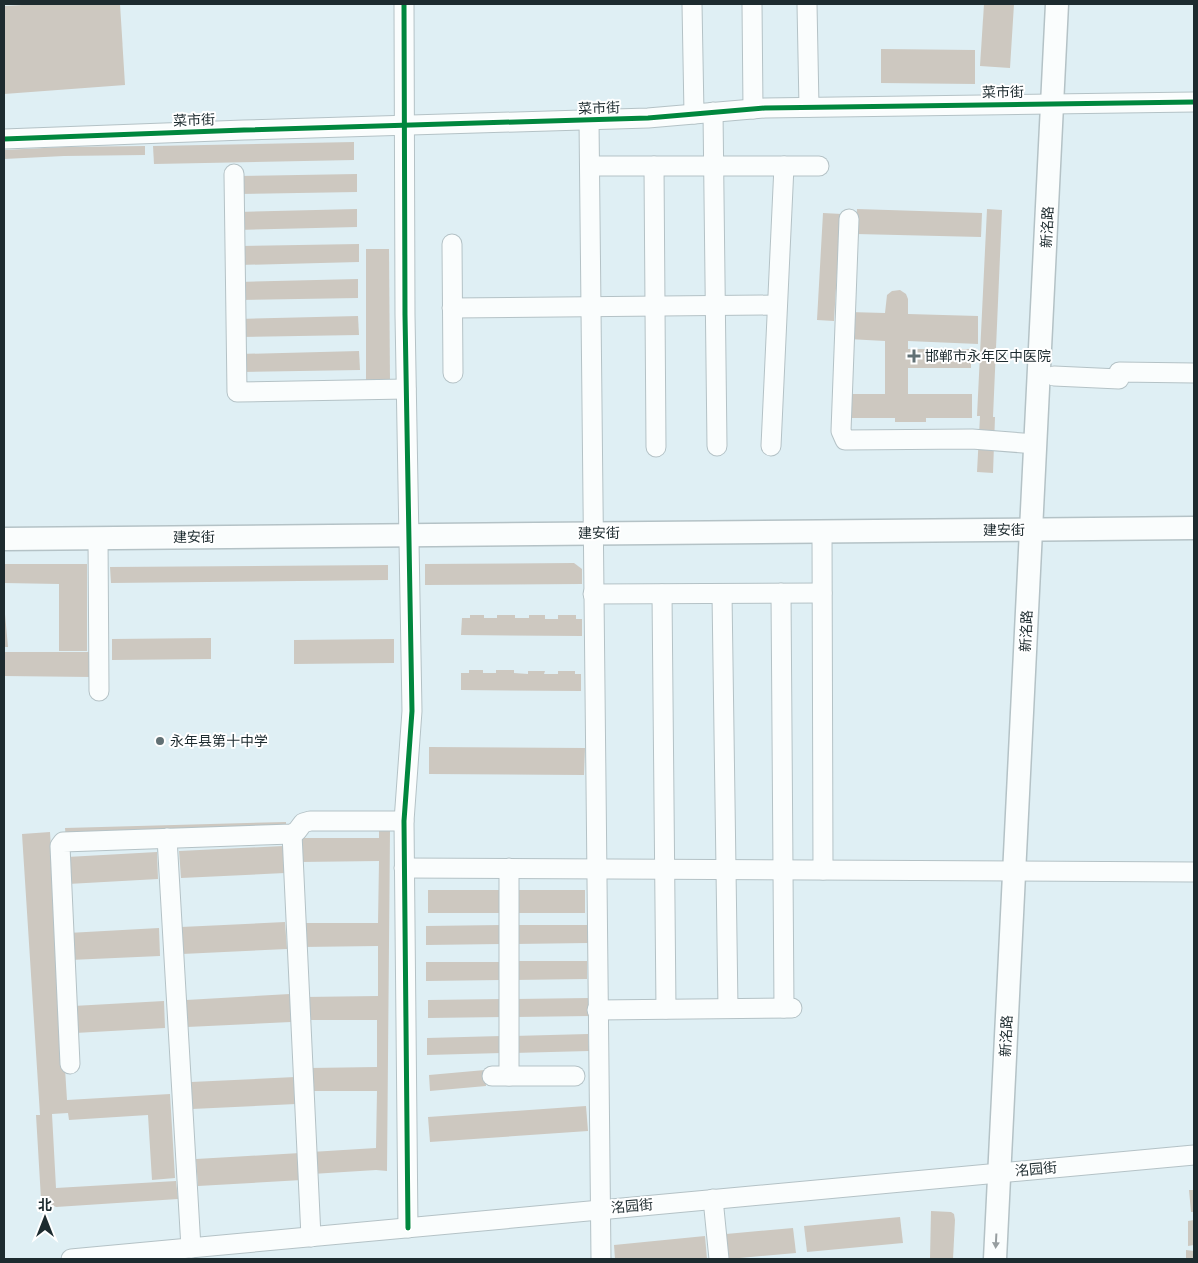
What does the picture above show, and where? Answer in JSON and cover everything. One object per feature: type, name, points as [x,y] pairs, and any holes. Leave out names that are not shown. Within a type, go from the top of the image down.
[{"type":"main road","name":"新洺路","points":[[995,1259],[1007,1172],[1039,529],[1054,376],[1060,103],[1057,4]]},
{"type":"main road","name":"新洺路","points":[[1039,529],[1036,444],[1060,103],[1072,4]]},
{"type":"main road","name":"建安街","points":[[4,539],[1194,528]]},
{"type":"main road","name":"新洺路","points":[[1007,1172],[1011,1259]]},
{"type":"street","points":[[404,4],[406,389],[412,711],[404,821],[408,1228]]},
{"type":"street","points":[[692,4],[694,114]]},
{"type":"street","points":[[752,4],[753,109]]},
{"type":"street","points":[[807,4],[809,107]]},
{"type":"street","name":"菜市街","points":[[4,139],[648,118],[753,109],[809,107],[1194,102]]},
{"type":"street","points":[[713,112],[717,446]]},
{"type":"street","points":[[589,120],[601,1259]]},
{"type":"street","points":[[590,166],[819,166]]},
{"type":"street","points":[[654,166],[656,447]]},
{"type":"street","points":[[771,446],[784,166]]},
{"type":"street","points":[[234,174],[236,392],[406,389]]},
{"type":"street","points":[[849,220],[841,431],[845,440],[972,439],[1036,444]]},
{"type":"street","points":[[452,244],[453,372]]},
{"type":"street","points":[[452,308],[777,305]]},
{"type":"street","points":[[1054,376],[1119,379],[1119,372],[1194,373]]},
{"type":"street","points":[[822,531],[823,870]]},
{"type":"street","points":[[98,538],[99,691]]},
{"type":"street","points":[[597,1010],[788,1008],[784,870],[781,593]]},
{"type":"street","points":[[593,594],[822,593]]},
{"type":"street","points":[[662,594],[666,1009]]},
{"type":"street","points":[[722,594],[728,1008]]},
{"type":"street","points":[[70,1064],[60,846],[63,842],[292,834],[304,823],[310,821],[404,821]]},
{"type":"street","points":[[292,834],[310,1237]]},
{"type":"street","points":[[167,838],[191,1248]]},
{"type":"street","points":[[404,868],[1194,872]]},
{"type":"street","points":[[509,868],[500,1076],[575,1076]]},
{"type":"street","name":"洺园街","points":[[70,1259],[1194,1155]]},
{"type":"street","points":[[713,1199],[719,1259]]},
{"type":"building","points":[[120,4],[125,85],[4,94],[4,6]]},
{"type":"building","points":[[984,4],[1014,4],[1010,68],[980,66]]},
{"type":"building","points":[[881,49],[975,50],[975,84],[881,83]]},
{"type":"building","points":[[354,142],[354,160],[154,164],[153,146]]},
{"type":"building","points":[[145,146],[145,155],[4,159],[4,150]]},
{"type":"building","points":[[357,174],[357,192],[237,194],[237,176]]},
{"type":"building","points":[[357,209],[357,227],[237,230],[237,212]]},
{"type":"building","points":[[857,209],[982,213],[981,237],[856,234]]},
{"type":"building","points":[[987,209],[1002,210],[993,417],[995,417],[993,473],[977,472],[980,416],[977,416]]},
{"type":"building","points":[[823,213],[842,214],[834,321],[817,320]]},
{"type":"building","points":[[359,244],[359,262],[239,265],[239,246]]},
{"type":"building","points":[[366,249],[389,249],[390,384],[366,384]]},
{"type":"building","points":[[358,279],[358,298],[238,300],[238,282]]},
{"type":"building","points":[[900,290],[906,294],[908,299],[908,314],[978,316],[978,344],[908,341],[908,349],[971,349],[971,368],[908,368],[908,394],[972,394],[972,418],[926,418],[926,422],[895,422],[895,418],[847,418],[847,394],[885,394],[885,341],[848,339],[849,312],[885,313],[887,295],[892,291]]},
{"type":"building","points":[[358,316],[359,335],[239,337],[238,319]]},
{"type":"building","points":[[359,351],[360,370],[240,372],[239,354]]},
{"type":"building","points":[[574,563],[582,569],[582,584],[425,585],[425,564]]},
{"type":"building","points":[[4,564],[87,564],[87,651],[59,651],[59,584],[4,583]]},
{"type":"building","points":[[388,565],[388,580],[111,583],[110,567]]},
{"type":"building","points":[[5,614],[8,647],[4,647]]},
{"type":"building","points":[[470,615],[484,615],[484,618],[497,618],[497,615],[515,615],[515,618],[529,618],[529,615],[545,615],[545,619],[558,619],[558,615],[576,615],[576,619],[582,619],[582,636],[461,635],[462,618],[470,618]]},
{"type":"building","points":[[211,638],[211,659],[112,660],[112,639]]},
{"type":"building","points":[[394,639],[394,663],[294,664],[294,640]]},
{"type":"building","points":[[4,652],[91,652],[91,677],[4,676]]},
{"type":"building","points":[[469,670],[483,670],[483,673],[496,673],[496,670],[514,670],[514,673],[528,674],[528,671],[545,671],[544,674],[558,674],[558,671],[575,671],[575,674],[581,674],[581,691],[461,690],[461,673],[469,673]]},
{"type":"building","points":[[429,747],[585,748],[584,775],[429,774]]},
{"type":"building","points":[[286,822],[286,833],[66,839],[65,828]]},
{"type":"building","points":[[379,831],[390,831],[387,1171],[312,1174],[311,1152],[376,1148],[377,1091],[309,1091],[309,1068],[377,1067],[377,1020],[305,1020],[304,997],[378,996],[378,946],[302,947],[302,923],[378,923],[379,861],[300,862],[300,838],[379,838]]},
{"type":"building","points":[[50,832],[67,1100],[170,1094],[175,1178],[152,1180],[148,1115],[69,1120],[68,1113],[52,1114],[56,1188],[176,1181],[178,1199],[56,1207],[41,1199],[36,1115],[40,1115],[22,834]]},
{"type":"building","points":[[283,846],[285,873],[181,878],[179,851]]},
{"type":"building","points":[[157,852],[158,879],[68,884],[67,857]]},
{"type":"building","points":[[428,890],[500,890],[500,913],[428,913]]},
{"type":"building","points":[[516,890],[585,890],[585,913],[516,913]]},
{"type":"building","points":[[285,922],[287,949],[182,954],[181,927]]},
{"type":"building","points":[[501,925],[501,944],[426,945],[426,926]]},
{"type":"building","points":[[514,925],[588,925],[588,943],[515,944]]},
{"type":"building","points":[[159,928],[160,956],[70,960],[68,933]]},
{"type":"building","points":[[514,961],[587,961],[587,979],[514,980]]},
{"type":"building","points":[[426,962],[501,962],[501,980],[426,981]]},
{"type":"building","points":[[290,994],[291,1022],[187,1027],[186,1000]]},
{"type":"building","points":[[589,998],[590,1016],[516,1017],[516,999]]},
{"type":"building","points":[[503,999],[503,1017],[428,1018],[428,1000]]},
{"type":"building","points":[[164,1001],[165,1028],[75,1033],[73,1006]]},
{"type":"building","points":[[588,1034],[589,1051],[513,1053],[513,1036]]},
{"type":"building","points":[[501,1036],[502,1053],[427,1055],[427,1038]]},
{"type":"building","points":[[485,1070],[486,1086],[430,1091],[429,1075]]},
{"type":"building","points":[[295,1077],[296,1104],[192,1109],[191,1082]]},
{"type":"building","points":[[586,1106],[588,1131],[430,1142],[428,1117]]},
{"type":"building","points":[[300,1153],[302,1180],[198,1186],[196,1159]]},
{"type":"building","points":[[1189,1190],[1194,1190],[1194,1212],[1191,1212]]},
{"type":"building","points":[[931,1211],[951,1212],[954,1214],[953,1259],[930,1259]]},
{"type":"building","points":[[900,1217],[903,1243],[807,1252],[804,1226]]},
{"type":"building","points":[[1194,1220],[1194,1245],[1188,1246],[1188,1221]]},
{"type":"building","points":[[793,1228],[796,1253],[729,1259],[726,1234]]},
{"type":"building","points":[[705,1236],[707,1259],[615,1259],[614,1245]]},
{"type":"building","points":[[1186,1250],[1194,1251],[1194,1259],[1186,1259]]},
{"type":"cycle path","points":[[404,4],[405,315],[412,711],[404,821],[408,1228]]},
{"type":"cycle path","points":[[4,139],[648,118],[765,108],[1194,102]]},
{"type":"place","name":"邯郸市永年区中医院","points":[[914,356]]},
{"type":"place","name":"永年县第十中学","points":[[160,741]]}]
